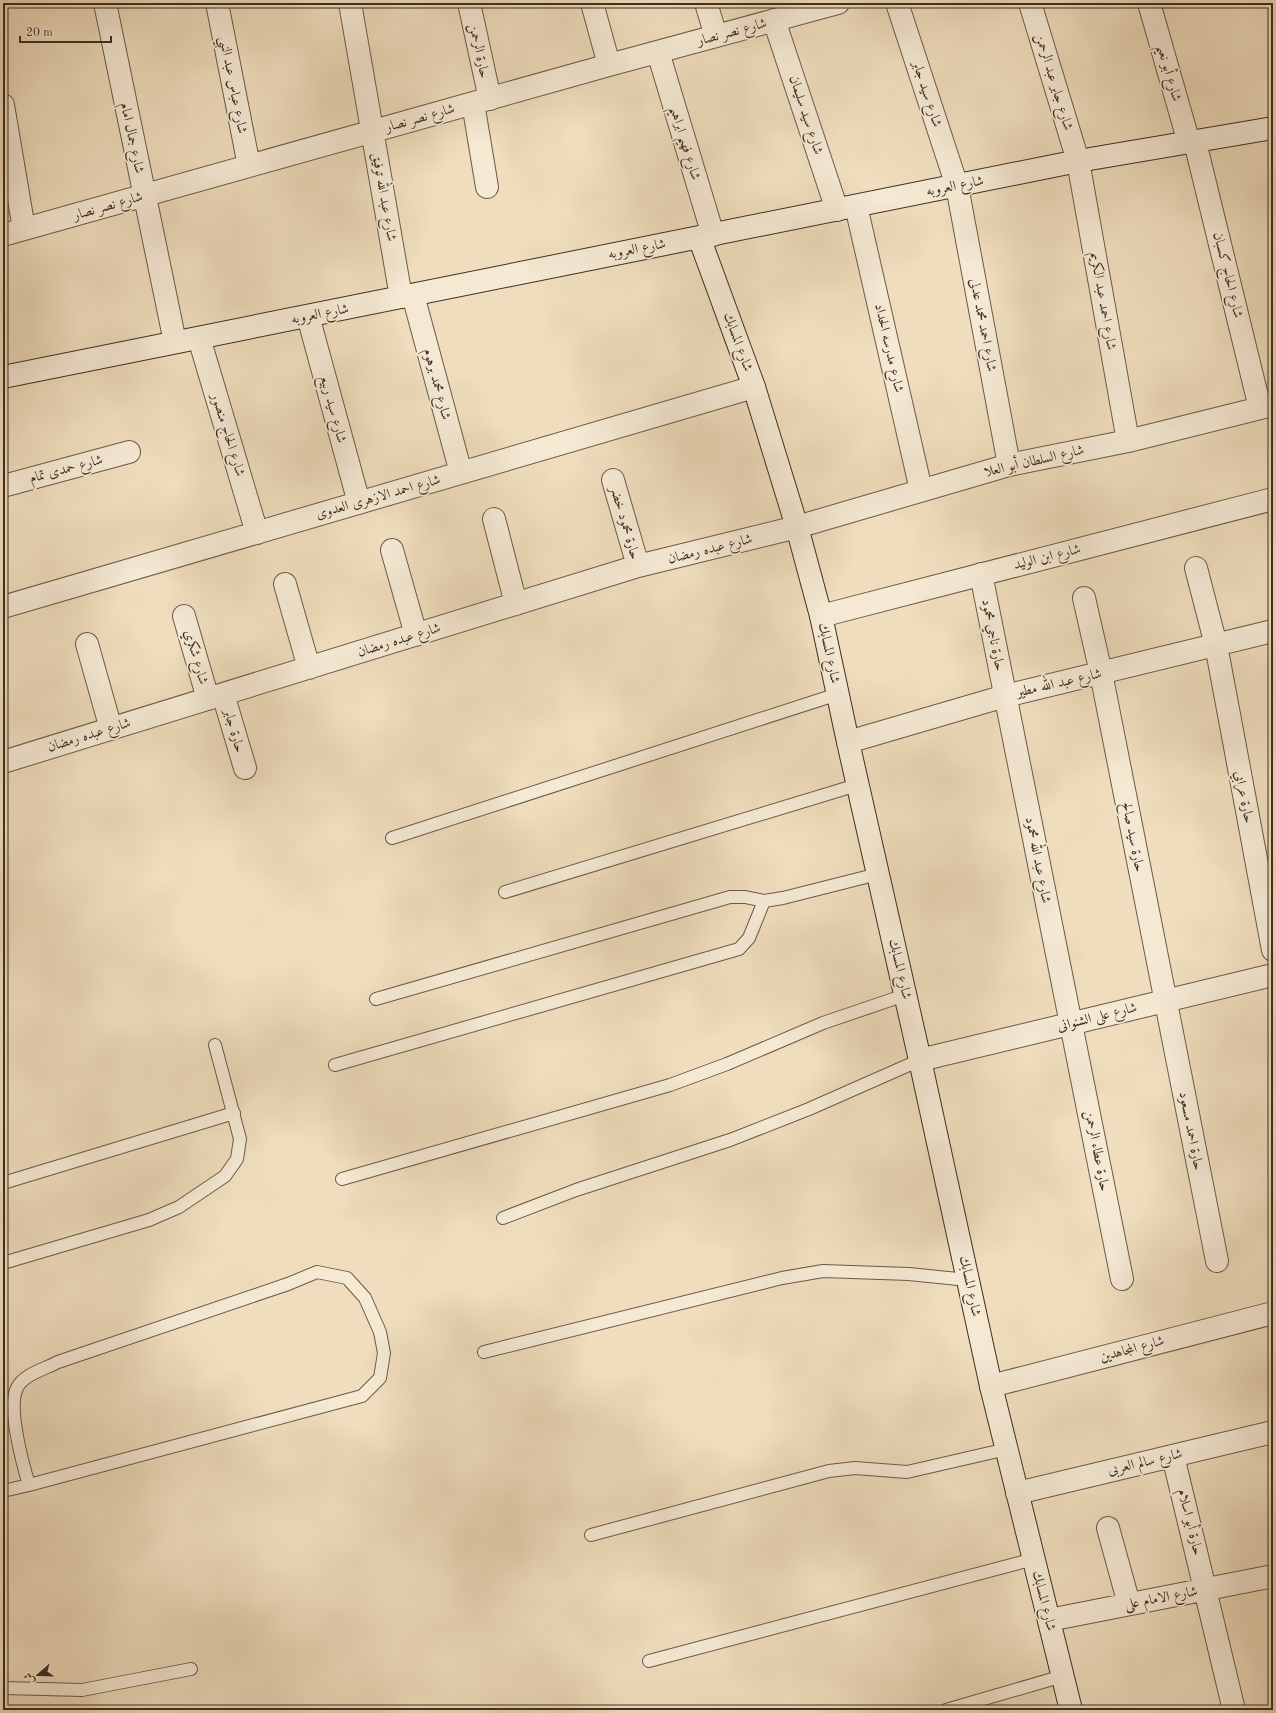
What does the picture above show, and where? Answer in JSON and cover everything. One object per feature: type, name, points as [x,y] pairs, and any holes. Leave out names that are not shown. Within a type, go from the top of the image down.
[{"type":"street","name":"شارع جمال امام","points":[[105,3],[175,342]]},
{"type":"street","name":"شارع عباس عبد النبي","points":[[217,3],[249,166]]},
{"type":"street","name":"شارع عبد الله توفيق","points":[[350,3],[372,132],[407,296]]},
{"type":"street","name":"حارة الرحمن","points":[[469,3],[481,101],[488,187]]},
{"type":"street","points":[[592,3],[609,65]]},
{"type":"street","points":[[706,3],[716,36]]},
{"type":"street","name":"شارع سيد جابر","points":[[897,3],[957,186]]},
{"type":"street","name":"شارع جابر عبد الرحمن","points":[[1030,3],[1078,161]]},
{"type":"street","name":"شارع أبو نعيم","points":[[1149,3],[1192,142]]},
{"type":"street","name":"شارع نصر نصار","points":[[3,235],[609,65],[834,4]]},
{"type":"street","name":"شارع سيد سليمان","points":[[774,20],[847,208]]},
{"type":"street","name":"شارع فهيم ابراهيم","points":[[658,52],[706,236]]},
{"type":"street","points":[[3,105],[24,229]]},
{"type":"street","name":"شارع العروبه","points":[[3,377],[1078,161],[1273,128]]},
{"type":"street","name":"شارع الحاج كسبان","points":[[1192,142],[1267,407]]},
{"type":"street","name":"شارع احمد عبد الكريم","points":[[1078,161],[1128,441]]},
{"type":"street","name":"شارع احمد محمد عدلى","points":[[957,186],[1010,465]]},
{"type":"street","name":"شارع مدرسه الحداد","points":[[847,208],[921,490]]},
{"type":"street","name":"شارع المسابك","points":[[706,236],[797,527],[821,616],[857,785],[920,1060],[991,1386],[1071,1710]]},
{"type":"street","name":"شارع محمد برهوم","points":[[407,296],[461,473]]},
{"type":"street","name":"شارع سيد ربيع","points":[[308,316],[359,503]]},
{"type":"street","name":"شارع الحاج منصور","points":[[199,338],[257,533]]},
{"type":"street","name":"شارع احمد الازهرى العدوى","points":[[3,608],[754,387]]},
{"type":"street","name":"شارع السلطان أبو العلا","points":[[797,527],[1010,465],[1128,441],[1267,407]]},
{"type":"street","name":"شارع حمدى تمام","points":[[3,486],[129,452]]},
{"type":"street","name":"حارة محمود خضر","points":[[613,480],[638,566]]},
{"type":"street","name":"شارع ابن الوليد","points":[[821,616],[1273,499]]},
{"type":"street","points":[[494,519],[516,604]]},
{"type":"street","name":"شارع عبده رمضان","points":[[3,762],[638,566],[797,527]]},
{"type":"street","points":[[392,550],[416,635]]},
{"type":"street","name":"حارة عرابي","points":[[1196,568],[1216,645],[1273,950]]},
{"type":"street","name":"حارة ناجي محمود","points":[[981,574],[1005,696]]},
{"type":"street","points":[[286,584],[309,668]]},
{"type":"street","name":"حارة سيد صالح","points":[[1084,598],[1101,673],[1165,1000]]},
{"type":"street","name":"شارع شكري","points":[[184,616],[216,696]]},
{"type":"street","name":"شارع عبد الله مطير","points":[[848,742],[1005,696],[1273,631]]},
{"type":"street","points":[[87,644],[111,729]]},
{"type":"street","name":"حارة جابر","points":[[216,696],[245,768]]},
{"type":"street","name":"شارع عبد الله محمود","points":[[1005,696],[1071,1024]]},
{"type":"street","name":"شارع على الشنوانى","points":[[920,1060],[1273,975]]},
{"type":"street","name":"حارة احمد مسعود","points":[[1165,1000],[1217,1261]]},
{"type":"street","name":"حارة عطاء الرحمن","points":[[1071,1024],[1122,1279]]},
{"type":"street","name":"شارع المجاهدين","points":[[991,1386],[1273,1312]]},
{"type":"street","name":"شارع سالم العربى","points":[[1017,1493],[1273,1432]]},
{"type":"street","name":"حارة أبو اسلام","points":[[1173,1456],[1234,1710]]},
{"type":"street","points":[[1108,1528],[1129,1604]]},
{"type":"street","name":"شارع الامام على","points":[[1048,1620],[1273,1576]]},
{"type":"lane","points":[[392,838],[838,694]]},
{"type":"lane","points":[[505,892],[857,785]]},
{"type":"lane","points":[[376,1000],[730,897],[745,897],[764,901],[783,898],[878,874]]},
{"type":"lane","points":[[335,1066],[738,949],[749,938],[764,901]]},
{"type":"lane","points":[[342,1179],[670,1085],[733,1062],[823,1023],[905,995]]},
{"type":"lane","points":[[3,1263],[149,1220],[179,1207],[225,1176],[237,1159],[240,1138],[215,1045]]},
{"type":"lane","points":[[503,1218],[576,1190],[744,1134],[809,1109],[920,1060]]},
{"type":"lane","points":[[3,1183],[234,1113]]},
{"type":"lane","points":[[484,1352],[782,1278],[823,1271],[902,1273],[968,1280]]},
{"type":"lane","points":[[3,1491],[29,1485],[362,1396],[380,1378],[384,1353],[380,1332],[365,1298],[347,1278],[317,1272],[288,1284],[58,1362],[26,1378],[16,1388],[14,1409],[21,1456],[29,1485]]},
{"type":"lane","points":[[591,1535],[829,1471],[855,1468],[908,1472],[1007,1449]]},
{"type":"lane","points":[[649,1661],[1034,1560]]},
{"type":"lane","points":[[3,1688],[82,1690],[191,1669]]},
{"type":"lane","points":[[946,1710],[1063,1676]]}]
